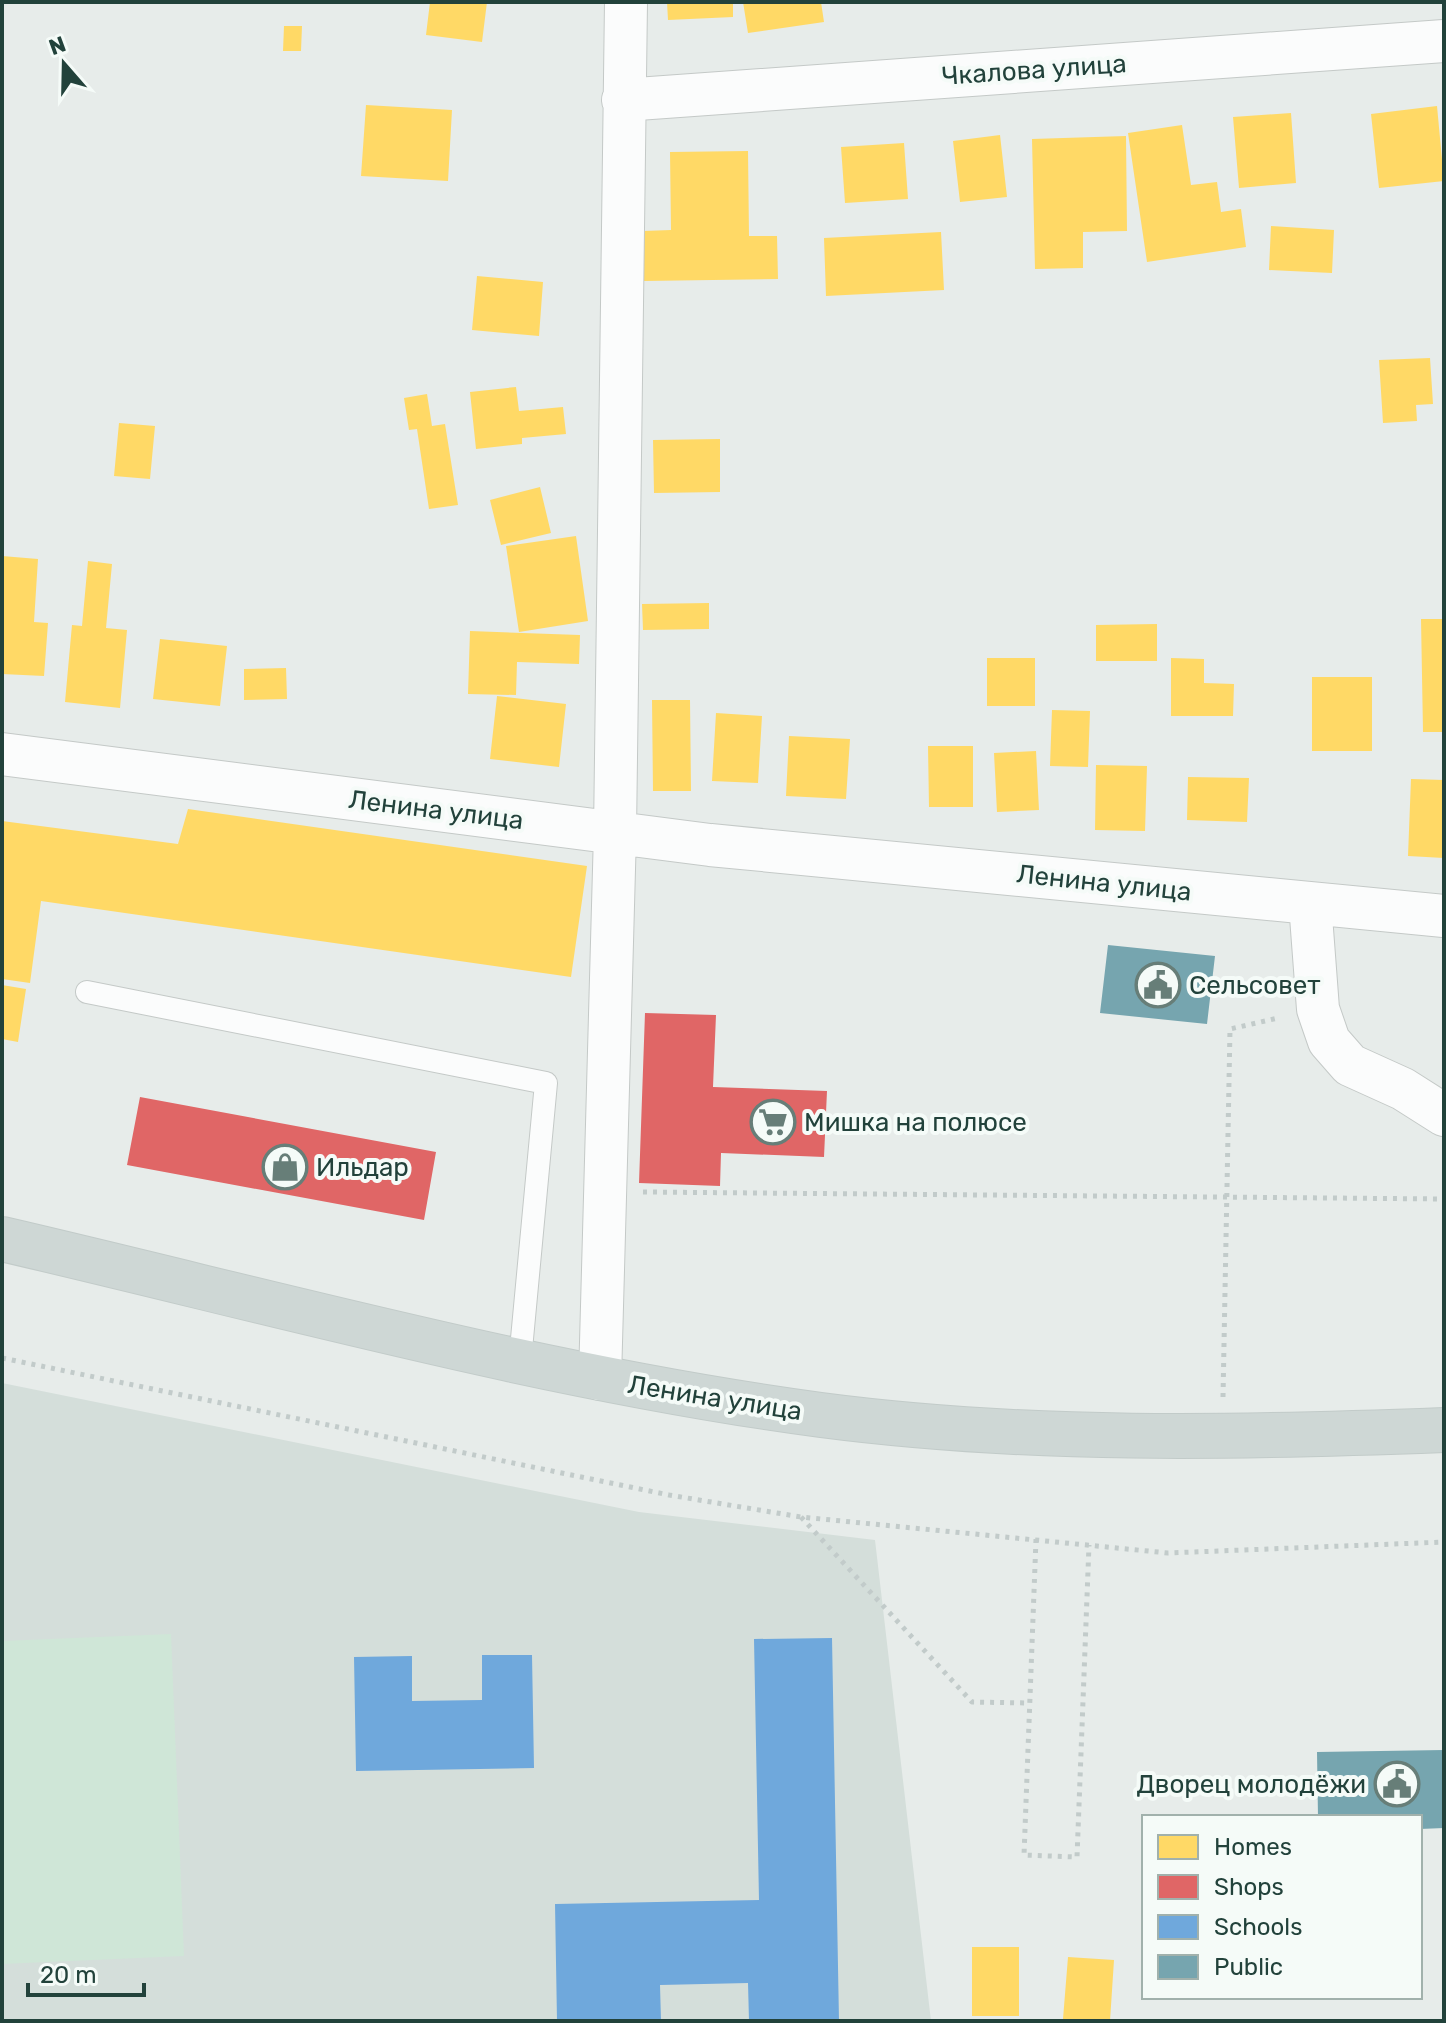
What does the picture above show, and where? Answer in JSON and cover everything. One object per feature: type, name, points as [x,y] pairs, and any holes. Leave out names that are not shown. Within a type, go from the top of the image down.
[{"type":"main road","name":"Ленина улица","points":[[2,1239],[600,1379],[823,1415],[1044,1434],[1222,1438],[1444,1430]]},
{"type":"street","points":[[600,1379],[615,833],[626,2]]},
{"type":"street","name":"Чкалова улица","points":[[623,100],[1444,41]]},
{"type":"street","name":"Ленина улица","points":[[2,754],[615,833],[1444,916]]},
{"type":"street","points":[[1310,903],[1318,1009],[1329,1041],[1350,1065],[1403,1089],[1444,1115]]},
{"type":"lane","points":[[87,992],[546,1083],[520,1360]]},
{"type":"path","points":[[1222,1438],[1230,1029],[1318,1009]]},
{"type":"path","points":[[606,1191],[1444,1199]]},
{"type":"path","points":[[2,1358],[653,1492],[801,1517],[1168,1553],[1444,1542]]},
{"type":"path","points":[[801,1517],[972,1702],[1030,1703]]},
{"type":"path","points":[[1036,1539],[1024,1855],[1077,1857],[1089,1545]]},
{"type":"shaded area","points":[[2,1383],[639,1512],[875,1540],[931,2021],[2,2021]]},
{"type":"green space","points":[[171,1634],[184,1956],[2,1964],[2,1641]]},
{"type":"building: Homes","points":[[430,2],[487,2],[482,42],[426,35]]},
{"type":"building: Homes","points":[[667,2],[733,2],[733,17],[668,20]]},
{"type":"building: Homes","points":[[743,2],[821,2],[824,22],[748,33]]},
{"type":"building: Homes","points":[[284,26],[302,26],[301,51],[283,51]]},
{"type":"building: Homes","points":[[366,105],[452,110],[448,181],[361,176]]},
{"type":"building: Homes","points":[[1437,106],[1444,181],[1379,188],[1371,114]]},
{"type":"building: Homes","points":[[1291,113],[1296,183],[1239,188],[1233,117]]},
{"type":"building: Homes","points":[[1182,125],[1191,185],[1217,182],[1221,212],[1241,209],[1246,247],[1147,262],[1128,133]]},
{"type":"building: Homes","points":[[1000,135],[1007,197],[960,202],[953,141]]},
{"type":"building: Homes","points":[[1126,136],[1127,231],[1083,232],[1083,268],[1035,269],[1032,139]]},
{"type":"building: Homes","points":[[904,143],[908,199],[845,203],[841,147]]},
{"type":"building: Homes","points":[[748,151],[749,236],[777,236],[778,279],[644,281],[643,231],[671,230],[670,152]]},
{"type":"building: Homes","points":[[1271,226],[1334,230],[1332,273],[1269,270]]},
{"type":"building: Homes","points":[[941,232],[944,290],[826,296],[824,238]]},
{"type":"building: Homes","points":[[477,276],[543,282],[539,336],[472,330]]},
{"type":"building: Homes","points":[[1430,358],[1433,404],[1416,405],[1417,421],[1383,423],[1379,360]]},
{"type":"building: Homes","points":[[516,387],[519,411],[563,407],[566,434],[522,438],[522,444],[476,449],[470,392]]},
{"type":"building: Homes","points":[[427,394],[432,426],[445,424],[458,505],[429,509],[417,429],[409,430],[404,398]]},
{"type":"building: Homes","points":[[119,423],[155,426],[150,479],[114,476]]},
{"type":"building: Homes","points":[[720,439],[720,492],[654,493],[653,440]]},
{"type":"building: Homes","points":[[540,487],[551,533],[501,545],[490,500]]},
{"type":"building: Homes","points":[[576,536],[588,621],[519,632],[506,546]]},
{"type":"building: Homes","points":[[2,556],[38,559],[34,622],[48,623],[44,676],[2,674]]},
{"type":"building: Homes","points":[[88,561],[112,564],[106,628],[127,630],[120,708],[65,702],[72,625],[82,626]]},
{"type":"building: Homes","points":[[709,603],[709,629],[643,630],[642,604]]},
{"type":"building: Homes","points":[[1421,619],[1444,619],[1444,732],[1423,732]]},
{"type":"building: Homes","points":[[1157,624],[1157,661],[1096,661],[1096,625]]},
{"type":"building: Homes","points":[[470,631],[580,635],[579,664],[517,662],[516,695],[468,694]]},
{"type":"building: Homes","points":[[160,639],[227,646],[220,706],[153,699]]},
{"type":"building: Homes","points":[[987,658],[1035,658],[1035,706],[987,706]]},
{"type":"building: Homes","points":[[1171,658],[1204,659],[1204,683],[1234,684],[1233,716],[1171,716]]},
{"type":"building: Homes","points":[[286,668],[287,699],[244,700],[244,669]]},
{"type":"building: Homes","points":[[1312,677],[1372,677],[1372,751],[1312,751]]},
{"type":"building: Homes","points":[[497,696],[566,704],[559,767],[490,759]]},
{"type":"building: Homes","points":[[652,700],[690,700],[691,791],[653,791]]},
{"type":"building: Homes","points":[[1052,710],[1090,711],[1088,767],[1050,766]]},
{"type":"building: Homes","points":[[716,713],[762,716],[758,783],[712,781]]},
{"type":"building: Homes","points":[[789,736],[850,739],[846,799],[786,796]]},
{"type":"building: Homes","points":[[928,746],[973,746],[973,807],[929,807]]},
{"type":"building: Homes","points":[[1036,751],[1039,810],[997,812],[994,753]]},
{"type":"building: Homes","points":[[1096,765],[1147,766],[1145,831],[1095,830]]},
{"type":"building: Homes","points":[[1188,777],[1249,778],[1247,822],[1187,820]]},
{"type":"building: Homes","points":[[1411,779],[1444,780],[1444,858],[1408,856]]},
{"type":"building: Homes","points":[[188,809],[587,866],[571,977],[41,901],[30,983],[2,979],[2,821],[178,844]]},
{"type":"building: Homes","points":[[2,985],[26,989],[18,1042],[2,1039]]},
{"type":"building: Homes","points":[[972,1947],[1019,1947],[1019,2016],[972,2016]]},
{"type":"building: Homes","points":[[1068,1957],[1114,1960],[1110,2021],[1063,2019]]},
{"type":"building: Shops","points":[[645,1013],[716,1015],[713,1087],[827,1091],[824,1157],[721,1153],[720,1186],[639,1183]]},
{"type":"building: Shops","points":[[140,1097],[436,1152],[424,1220],[127,1165]]},
{"type":"building: Schools","points":[[832,1638],[839,2021],[749,2021],[748,1983],[660,1985],[661,2021],[557,2021],[555,1904],[759,1900],[754,1639]]},
{"type":"building: Schools","points":[[482,1655],[532,1655],[534,1768],[356,1771],[354,1657],[412,1656],[412,1701],[482,1700]]},
{"type":"building: Public","name":"Сельсовет","points":[[1108,945],[1215,956],[1207,1024],[1100,1013]]},
{"type":"building: Public","points":[[1444,1750],[1444,1828],[1422,1829],[1422,1815],[1318,1815],[1317,1752]]},
{"type":"place","name":"Сельсовет","points":[[1158,985]]},
{"type":"place","name":"Мишка на полюсе","points":[[773,1122]]},
{"type":"place","name":"Ильдар","points":[[285,1167]]},
{"type":"place","name":"Дворец молодёжи","points":[[1397,1784]]}]
